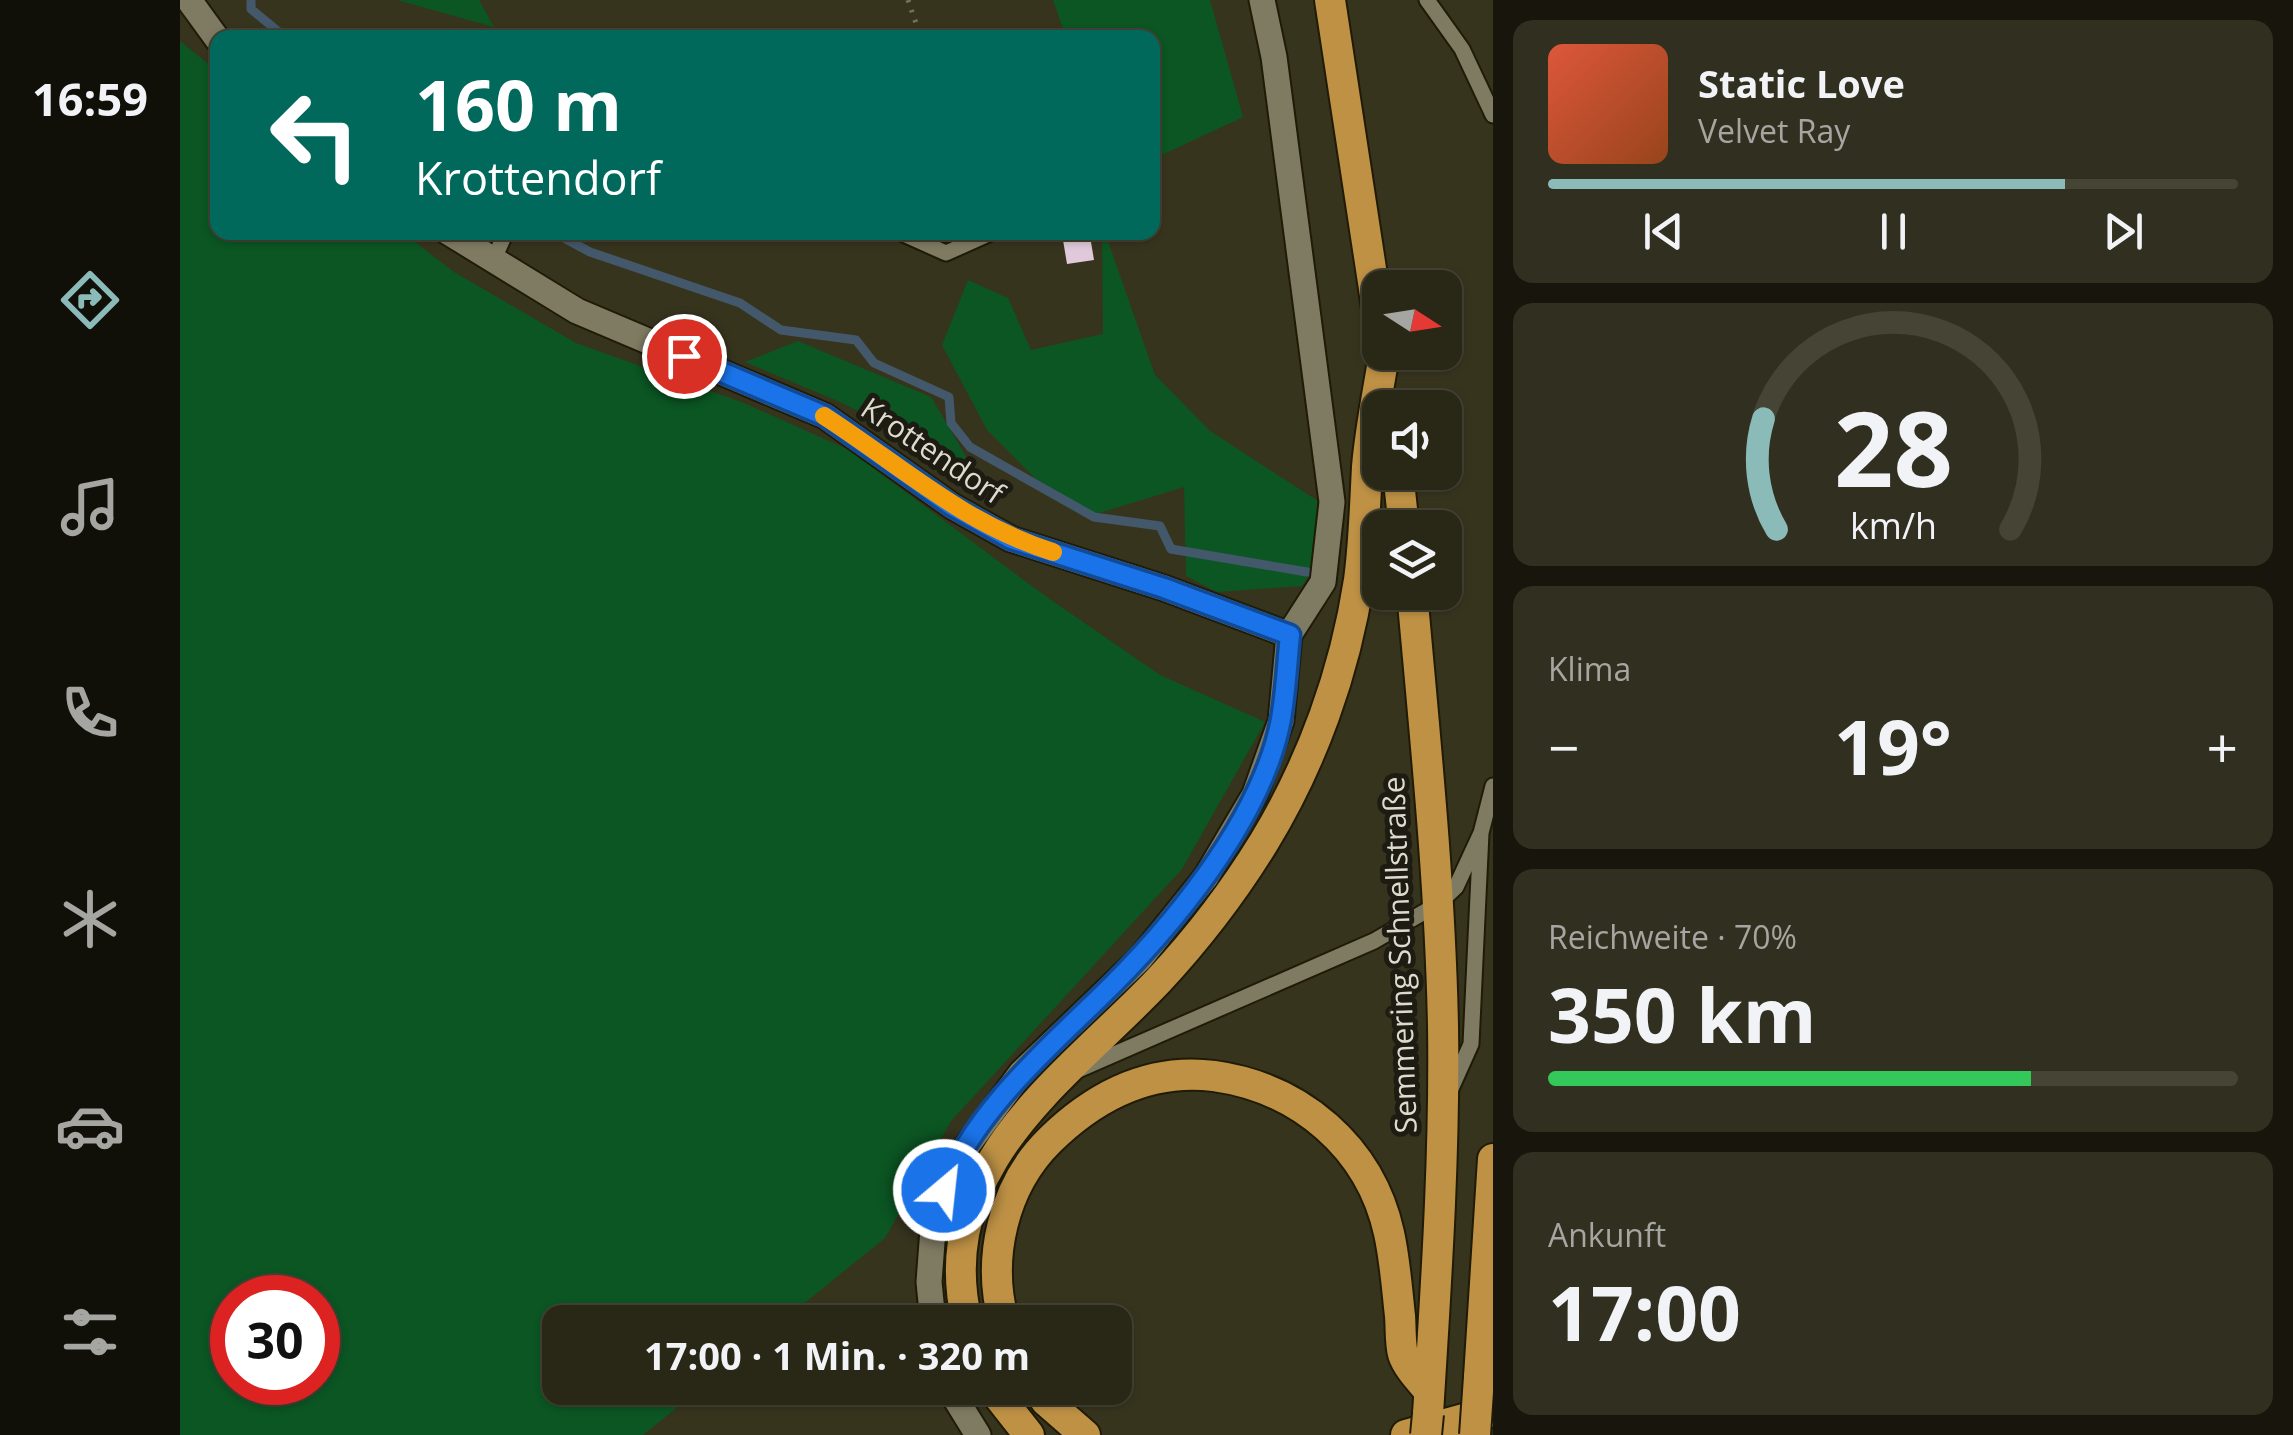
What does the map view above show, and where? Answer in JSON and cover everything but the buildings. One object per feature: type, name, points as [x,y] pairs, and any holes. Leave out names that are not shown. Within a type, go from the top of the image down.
[{"type":"highway","points":[[1330,0],[1371,270]]},
{"type":"highway","points":[[964,1305],[961,1250],[967,1217],[992,1157],[1018,1121],[1057,1079],[1197,938],[1232,892],[1292,792],[1334,688],[1348,636],[1359,581],[1379,370]]},
{"type":"highway","name":"Semmering Schnellstraße","points":[[1414,610],[1438,904],[1444,1105],[1429,1391],[1450,1431]]},
{"type":"highway","points":[[1000,1305],[996,1285],[1001,1228],[1025,1170],[1074,1116],[1101,1098],[1136,1083],[1170,1076],[1234,1079],[1298,1103],[1322,1120],[1365,1172],[1389,1233],[1403,1356],[1429,1391]]},
{"type":"highway","points":[[1450,1431],[1479,1377],[1493,1159]]},
{"type":"highway","points":[[1005,1405],[1029,1435]]},
{"type":"highway","points":[[1052,1405],[1085,1435]]},
{"type":"highway","points":[[1406,1435],[1450,1431],[1493,1411]]},
{"type":"street","points":[[189,0],[211,30]]},
{"type":"street","points":[[931,1305],[934,1216],[953,1164],[1021,1073],[1140,960],[1206,876],[1255,794],[1281,721],[1290,635],[1323,582],[1332,502],[1274,56],[1262,0]]},
{"type":"street","name":"Krottendorf","points":[[460,240],[577,311],[825,416],[952,506],[1011,539],[1164,588],[1290,635]]},
{"type":"street","points":[[959,1405],[978,1435]]},
{"type":"lane","points":[[1427,0],[1462,49],[1493,114]]},
{"type":"lane","points":[[493,261],[502,240]]},
{"type":"lane","points":[[918,240],[946,252],[974,240]]},
{"type":"lane","points":[[1057,1079],[1374,940],[1438,904],[1456,887],[1481,832],[1493,786]]},
{"type":"lane","points":[[1444,1105],[1471,1044],[1481,832]]},
{"type":"path","points":[[908,0],[918,30]]},
{"type":"green space","points":[[397,0],[479,0],[494,27]]},
{"type":"green space","points":[[1053,0],[1210,0],[1243,117],[1160,156],[1160,30],[1064,30]]},
{"type":"green space","points":[[180,41],[210,65],[210,240],[412,240],[454,272],[576,343],[744,403],[849,450],[1044,595],[1160,675],[1265,722],[1182,869],[951,1121],[885,1238],[802,1305],[542,1305],[542,1405],[680,1405],[643,1435],[180,1435]]},
{"type":"green space","points":[[1102,240],[1107,240],[1155,375],[1210,431],[1318,501],[1313,569],[1302,586],[1217,592],[1186,576],[1184,487],[1096,514],[1036,479],[987,430],[942,345],[968,280],[1008,298],[1031,350],[1103,334]]},
{"type":"green space","points":[[798,341],[931,397],[974,470],[994,485],[970,492],[914,439],[745,362]]},
{"type":"waterway","points":[[251,0],[251,9],[276,30]]},
{"type":"waterway","points":[[568,240],[590,252],[740,303],[781,330],[856,340],[874,363],[949,397],[951,423],[970,447],[1094,517],[1160,526],[1171,549],[1307,572]]},
{"type":"slow traffic","points":[[824,416],[952,506],[1011,539],[1053,552]]},
{"type":"route","points":[[684,356],[825,416],[952,506],[1011,539],[1164,588],[1290,635],[1281,721],[1255,794],[1206,876],[1140,960],[1021,1073],[953,1164],[944,1190]]}]
